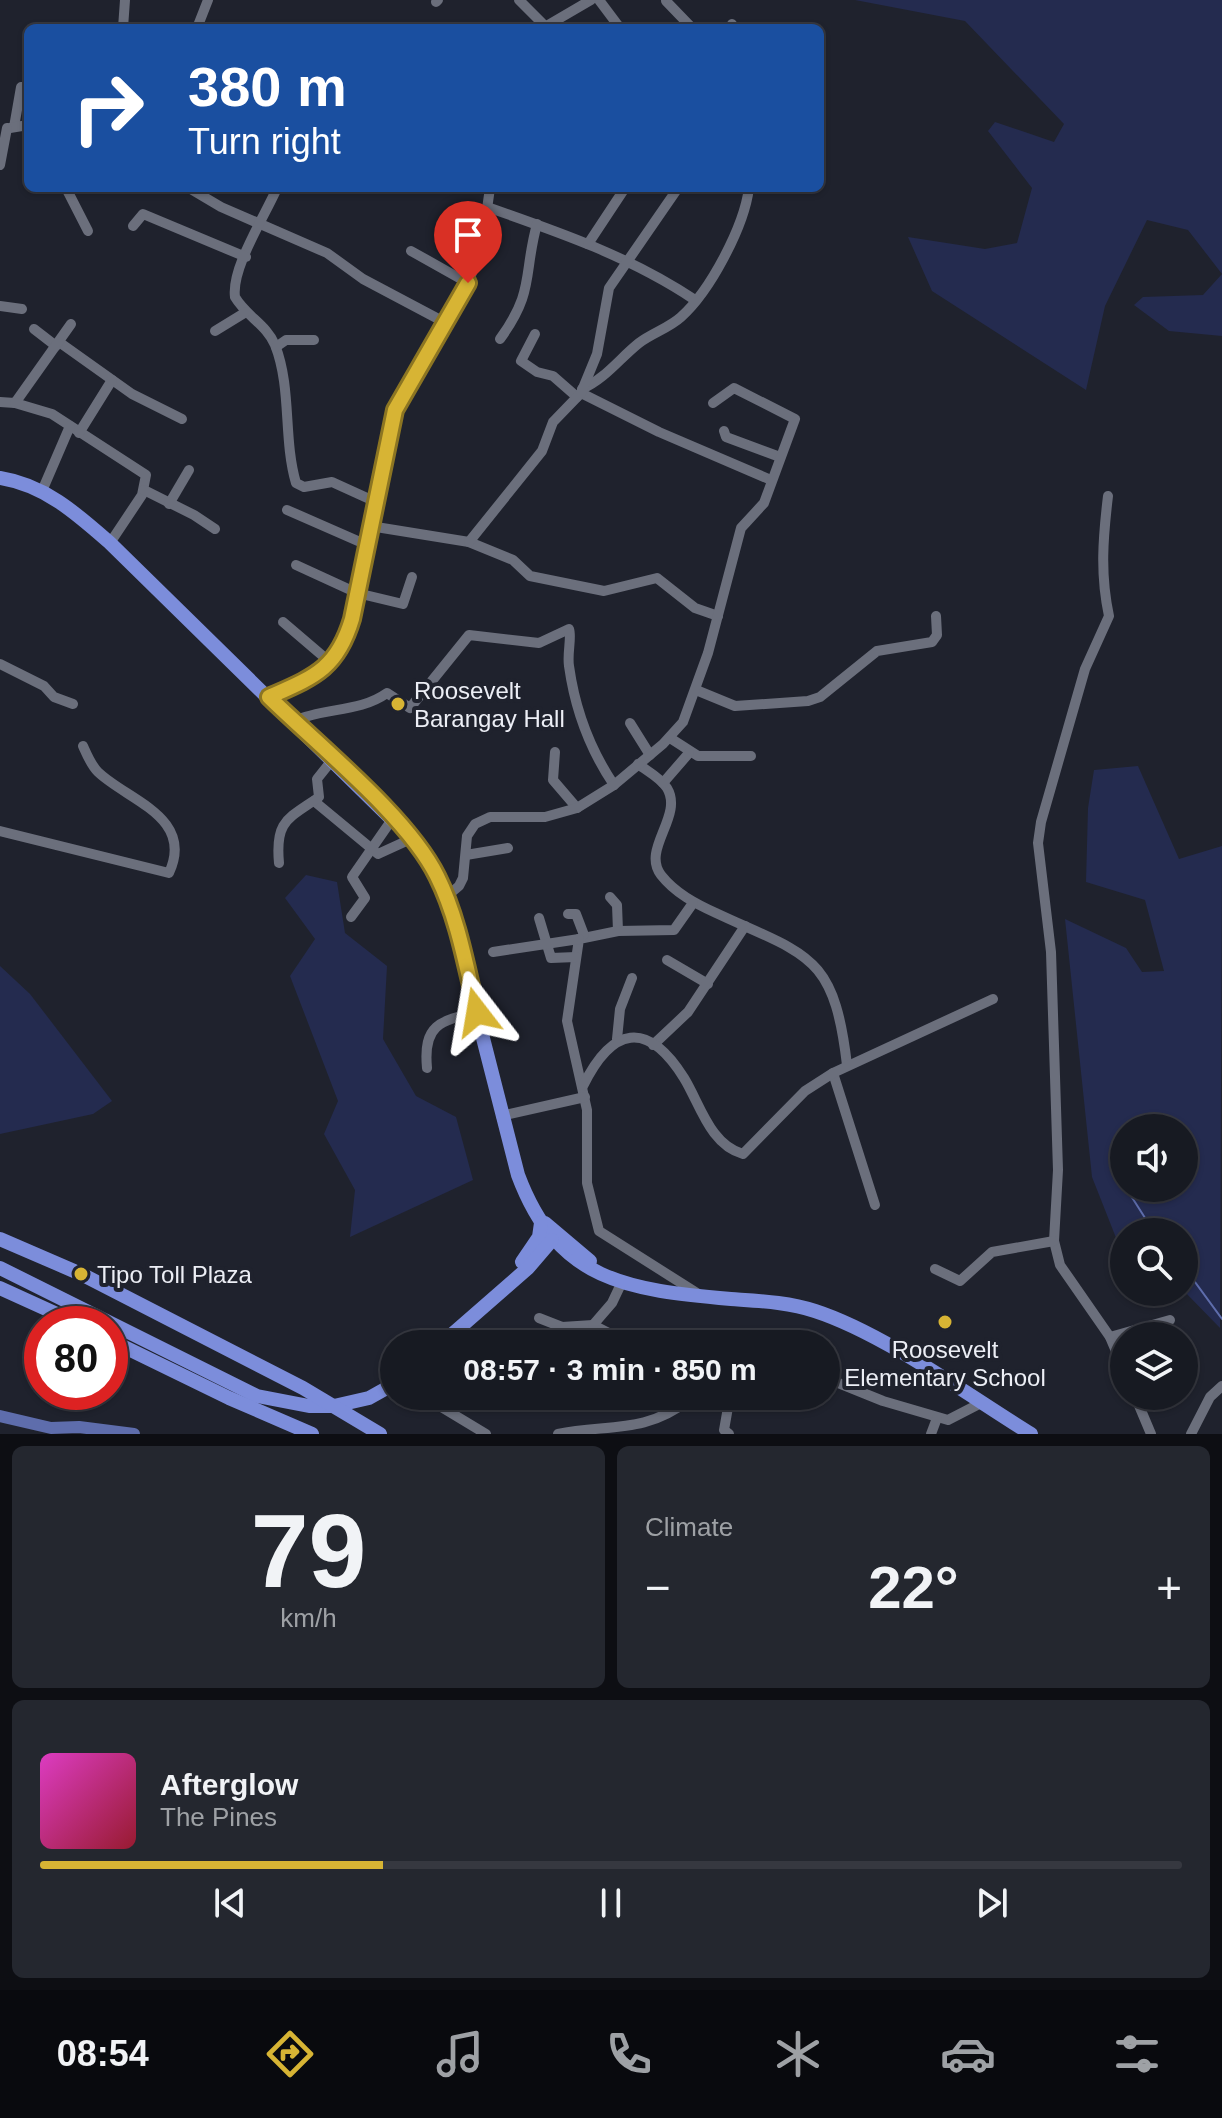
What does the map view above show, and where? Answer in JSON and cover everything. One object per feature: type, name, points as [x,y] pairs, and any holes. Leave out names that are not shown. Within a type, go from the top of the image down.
[{"type":"highway","points":[[0,478],[42,491],[73,510],[413,838],[432,867],[446,897],[518,1175],[552,1240],[600,1276],[621,1284],[702,1296],[775,1302],[814,1311],[866,1334],[1031,1434]]},
{"type":"highway","points":[[541,1223],[551,1225],[573,1254],[647,1288]]},
{"type":"highway","points":[[525,1265],[539,1237],[541,1223]]},
{"type":"highway","points":[[0,1239],[81,1274],[243,1356],[378,1433]]},
{"type":"highway","points":[[455,1330],[552,1240]]},
{"type":"highway","points":[[525,1265],[573,1254]]},
{"type":"highway","points":[[0,1265],[42,1283],[72,1304],[257,1396],[309,1406],[334,1406],[369,1398],[380,1392]]},
{"type":"highway","points":[[0,1288],[40,1306]]},
{"type":"highway","points":[[128,1349],[240,1404],[312,1434]]},
{"type":"street","points":[[123,24],[125,0]]},
{"type":"street","points":[[199,24],[208,0]]},
{"type":"street","points":[[519,0],[541,24]]},
{"type":"street","points":[[549,24],[591,0]]},
{"type":"street","points":[[599,0],[617,24]]},
{"type":"street","points":[[658,0],[679,24]]},
{"type":"street","points":[[666,1],[688,24]]},
{"type":"street","points":[[0,165],[7,128],[21,87]]},
{"type":"street","points":[[68,192],[88,231]]},
{"type":"street","points":[[197,192],[327,253],[363,279],[446,323]]},
{"type":"street","points":[[275,192],[246,257],[234,293],[246,312],[270,335],[276,347],[296,483],[304,487],[332,482],[376,502]]},
{"type":"street","points":[[269,697],[307,680],[331,663],[346,641],[395,410],[409,380],[468,283],[489,192]]},
{"type":"street","points":[[588,244],[622,192]]},
{"type":"street","points":[[580,393],[597,354],[609,288],[675,192]]},
{"type":"street","points":[[469,542],[542,451],[553,422],[580,393],[648,337],[678,320],[695,300],[724,255],[748,192]]},
{"type":"street","points":[[487,207],[626,260],[695,300]]},
{"type":"street","points":[[133,226],[143,214],[246,257]]},
{"type":"street","points":[[500,339],[519,311],[525,295],[537,224]]},
{"type":"street","points":[[411,251],[468,283]]},
{"type":"street","points":[[0,306],[22,309]]},
{"type":"street","points":[[215,331],[246,312]]},
{"type":"street","points":[[15,403],[71,324]]},
{"type":"street","points":[[34,329],[112,380],[182,419]]},
{"type":"street","points":[[535,334],[521,361],[537,372],[553,376],[647,427],[771,480]]},
{"type":"street","points":[[276,347],[286,340],[314,340]]},
{"type":"street","points":[[42,491],[74,429],[112,380]]},
{"type":"street","points":[[446,897],[459,886],[467,836],[483,819],[545,817],[577,808],[614,785],[670,738],[683,722],[696,690],[741,528],[761,508],[795,419],[734,388],[713,403]]},
{"type":"street","points":[[0,402],[52,414],[146,475],[144,490],[110,543]]},
{"type":"street","points":[[724,431],[726,437],[780,457]]},
{"type":"street","points":[[169,504],[189,470]]},
{"type":"street","points":[[144,490],[215,529]]},
{"type":"street","points":[[1108,496],[1102,551],[1103,595],[1109,616],[1085,669],[1041,822],[1038,843],[1051,952],[1058,1170],[1054,1241],[1060,1265],[1110,1337]]},
{"type":"street","points":[[287,510],[367,545]]},
{"type":"street","points":[[370,526],[469,542],[513,560],[530,576],[604,591],[657,578],[695,608],[718,616]]},
{"type":"street","points":[[296,565],[357,593],[403,604],[412,577]]},
{"type":"street","points":[[696,690],[727,704],[743,707],[815,699],[877,651],[932,642],[937,635],[936,616]]},
{"type":"street","points":[[283,622],[331,663]]},
{"type":"street","points":[[294,721],[310,714],[361,706],[387,693],[410,708],[469,635],[539,643],[569,629],[571,637],[566,650],[582,721],[598,762],[614,785]]},
{"type":"street","points":[[0,664],[44,686],[54,697],[73,704]]},
{"type":"street","points":[[630,723],[650,755]]},
{"type":"street","points":[[670,738],[698,756],[751,756]]},
{"type":"street","points":[[0,831],[169,873],[173,847],[161,818],[138,797],[96,770],[83,746]]},
{"type":"street","points":[[555,752],[553,780],[577,808]]},
{"type":"street","points":[[663,783],[689,753]]},
{"type":"street","points":[[279,863],[279,837],[283,822],[320,795],[319,775],[333,759]]},
{"type":"street","points":[[638,764],[663,783],[669,793],[669,808],[656,865],[664,878],[693,903],[787,943],[812,963],[842,1018],[847,1065]]},
{"type":"street","points":[[314,801],[378,854],[413,838]]},
{"type":"street","points":[[351,917],[365,898],[351,879],[393,818]]},
{"type":"street","points":[[466,855],[508,848]]},
{"type":"street","points":[[610,897],[617,905],[618,931]]},
{"type":"street","points":[[493,952],[618,931],[674,930],[693,903]]},
{"type":"street","points":[[568,914],[576,914],[582,937],[567,1021],[584,1091],[587,1183],[599,1231],[702,1296]]},
{"type":"street","points":[[539,918],[551,958],[576,957]]},
{"type":"street","points":[[653,1045],[682,1018],[745,926]]},
{"type":"street","points":[[667,960],[708,984]]},
{"type":"street","points":[[584,1091],[598,1058],[617,1039],[620,1009],[632,978]]},
{"type":"street","points":[[617,1039],[636,1038],[653,1045],[683,1076],[702,1118],[743,1154],[805,1091],[833,1073],[993,999]]},
{"type":"street","points":[[427,1068],[425,1044],[433,1030],[443,1021],[477,1012]]},
{"type":"street","points":[[833,1073],[875,1205]]},
{"type":"street","points":[[501,1116],[584,1091]]},
{"type":"street","points":[[935,1269],[960,1281],[992,1252],[1054,1241]]},
{"type":"street","points":[[593,1325],[612,1303],[621,1284]]},
{"type":"street","points":[[539,1318],[562,1327],[593,1325],[603,1330]]},
{"type":"street","points":[[1163,1322],[1170,1320]]},
{"type":"street","points":[[840,1383],[948,1420],[981,1403]]},
{"type":"street","points":[[1191,1434],[1210,1397],[1222,1386]]},
{"type":"street","points":[[446,1410],[486,1434]]},
{"type":"street","points":[[558,1434],[634,1429],[675,1410]]},
{"type":"street","points":[[728,1410],[724,1430],[729,1434]]},
{"type":"street","points":[[1141,1410],[1151,1434]]},
{"type":"street","points":[[931,1434],[937,1418]]},
{"type":"shaded area","points":[[855,0],[1222,0],[1222,274],[1188,230],[1147,220],[1105,306],[1086,390],[932,291],[908,237],[985,249],[1017,243],[1032,188],[988,131],[995,122],[1054,142],[1064,124],[965,21]]},
{"type":"shaded area","points":[[1222,274],[1222,336],[1169,331],[1134,305],[1143,297],[1203,295]]},
{"type":"shaded area","points":[[1138,766],[1179,859],[1222,846],[1220,1328],[1198,1305],[1198,1218],[1110,1218],[1110,1223],[1092,1177],[1065,919],[1126,948],[1142,972],[1164,971],[1145,900],[1086,882],[1088,808],[1094,770]]},
{"type":"shaded area","points":[[306,875],[337,882],[345,933],[387,966],[383,1039],[416,1096],[456,1117],[473,1180],[350,1237],[355,1190],[324,1134],[338,1101],[290,976],[315,939],[285,898]]},
{"type":"shaded area","points":[[0,966],[30,994],[112,1101],[93,1114],[0,1134]]},
{"type":"waterway","points":[[1135,1202],[1145,1218]]},
{"type":"waterway","points":[[1198,1286],[1222,1319]]},
{"type":"waterway","points":[[0,1416],[51,1428],[79,1427],[134,1434]]},
{"type":"place","name":"Roosevelt Barangay Hall","points":[[398,704]]},
{"type":"place","name":"Tipo Toll Plaza","points":[[81,1274]]},
{"type":"place","name":"Roosevelt Elementary School","points":[[945,1322]]},
{"type":"route","points":[[468,283],[460,302],[409,380],[395,410],[346,641],[326,668],[269,697],[413,838],[427,857],[450,909],[477,1012]]}]
